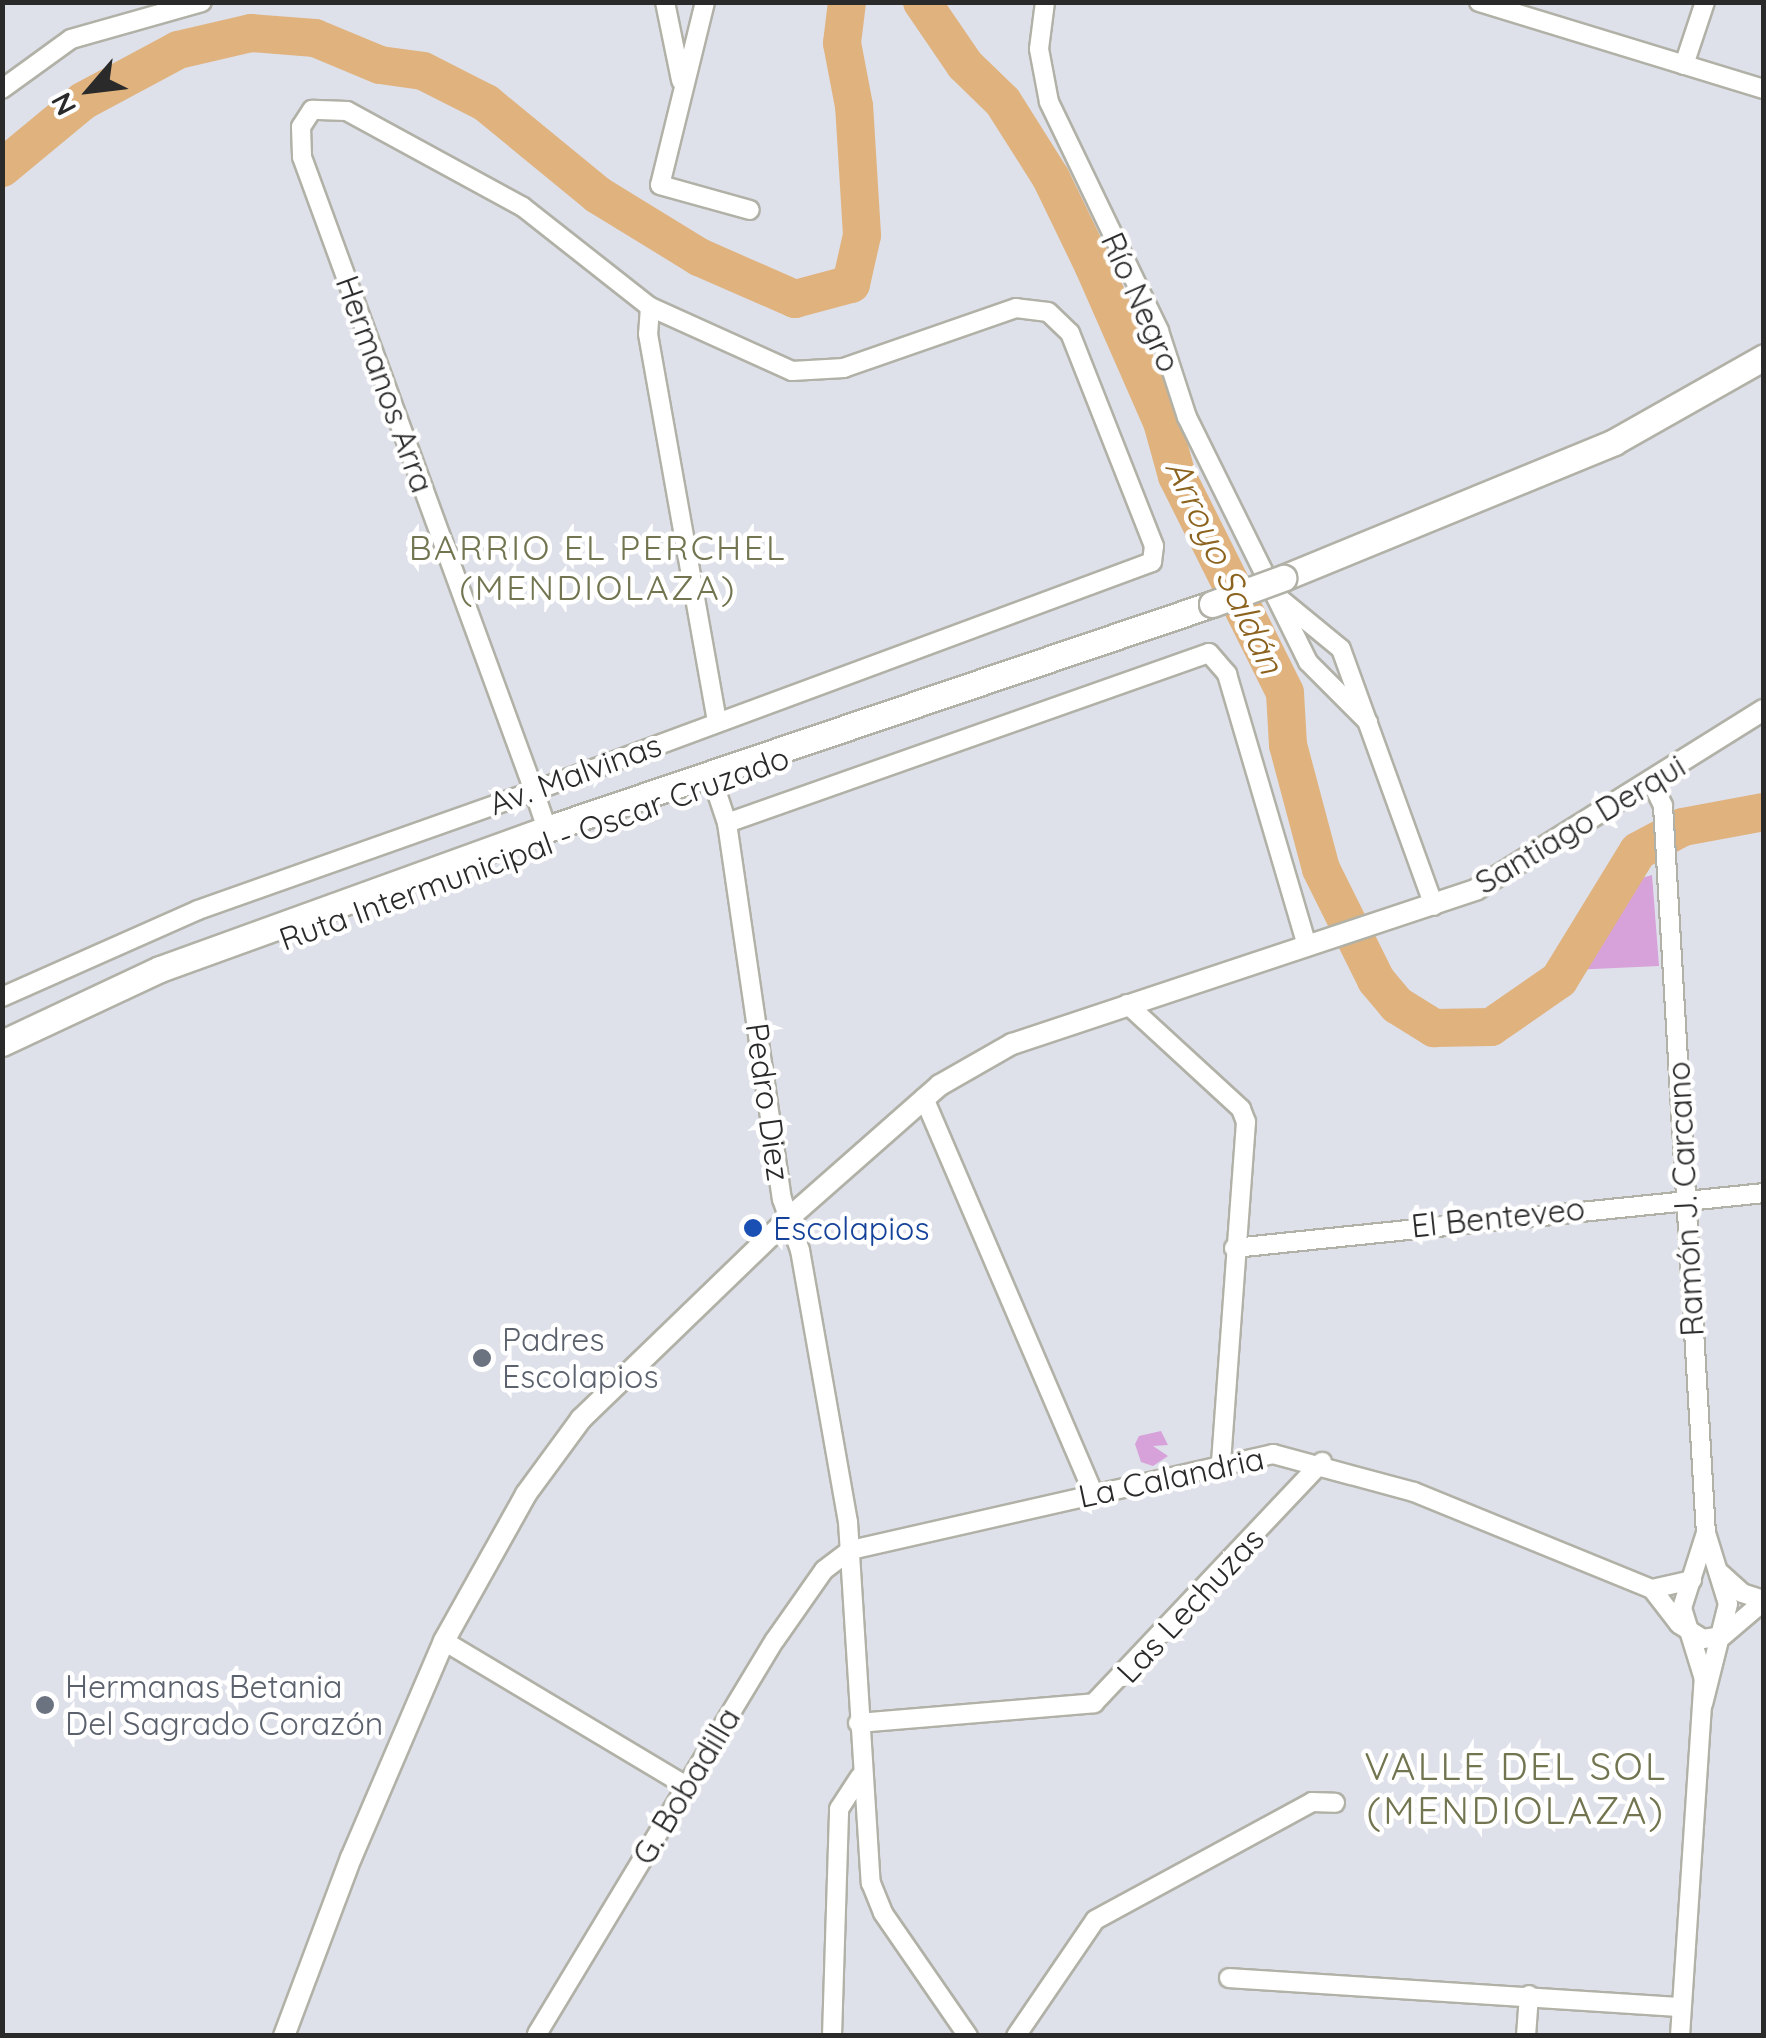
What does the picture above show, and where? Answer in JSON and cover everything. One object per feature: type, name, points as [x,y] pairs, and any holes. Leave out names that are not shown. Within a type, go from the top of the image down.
[{"type":"main road","name":"Ruta Intermunicipal - Oscar Cruzado","points":[[2,1058],[186,972],[712,778],[1212,604],[1279,586],[1600,449],[1764,357]]},
{"type":"main road","name":"Ruta Intermunicipal - Oscar Cruzado","points":[[2,1042],[160,969],[547,829],[712,778]]},
{"type":"street","points":[[2,89],[71,40],[202,2]]},
{"type":"street","points":[[665,2],[683,88]]},
{"type":"street","points":[[706,2],[660,185],[750,210]]},
{"type":"street","name":"Río Negro","points":[[1046,2],[1039,49],[1049,102],[1159,330],[1186,417],[1279,586],[1317,674],[1368,722]]},
{"type":"street","points":[[1479,2],[1764,88]]},
{"type":"street","points":[[1684,64],[1705,2]]},
{"type":"street","name":"Hermanos Arra","points":[[547,829],[302,157],[301,127],[312,110],[347,111],[523,207],[650,307]]},
{"type":"street","points":[[650,307],[648,334],[717,722]]},
{"type":"street","name":"Av. Malvinas","points":[[2,997],[144,930],[534,791],[1152,562],[1154,546],[1070,333],[1048,312],[1016,308],[818,373],[767,363],[650,307]]},
{"type":"street","name":"Río Negro","points":[[1279,586],[1336,640],[1434,906]]},
{"type":"street","points":[[727,823],[1196,654],[1219,660],[1307,946]]},
{"type":"street","name":"Santiago Derqui","points":[[284,2036],[351,1858],[444,1641],[526,1494],[580,1419],[789,1218],[924,1098],[1012,1044],[1434,906],[1500,877],[1764,710]]},
{"type":"street","name":"Pedro Diez","points":[[712,778],[727,823],[789,1218],[851,1550],[860,1778],[876,1899],[968,2036]]},
{"type":"street","name":"Ramón J. Carcano","points":[[1652,783],[1663,806],[1706,1533],[1728,1604],[1703,1704]]},
{"type":"street","points":[[1126,1004],[1241,1109],[1247,1136],[1234,1248],[1221,1465]]},
{"type":"street","points":[[924,1098],[1093,1492]]},
{"type":"street","name":"El Benteveo","points":[[1234,1248],[1764,1192]]},
{"type":"street","name":"La Calandria","points":[[851,1550],[1272,1454],[1322,1462],[1652,1589],[1690,1633]]},
{"type":"street","name":"Las Lechuzas","points":[[858,1722],[1094,1703],[1322,1462]]},
{"type":"street","name":"Ramón J. Carcano","points":[[1680,2036],[1703,1704],[1702,1666],[1682,1608],[1706,1533]]},
{"type":"street","name":"G. Bobadilla","points":[[537,2034],[686,1785],[824,1570],[851,1550]]},
{"type":"street","points":[[1652,1589],[1689,1582],[1716,1570],[1752,1599],[1764,1600]]},
{"type":"street","points":[[1690,1633],[1723,1636],[1764,1600]]},
{"type":"street","points":[[444,1641],[686,1785]]},
{"type":"street","points":[[832,2036],[839,1809],[860,1778]]},
{"type":"street","points":[[1016,2036],[1095,1920],[1312,1802],[1334,1802]]},
{"type":"street","points":[[1230,1978],[1681,2006]]},
{"type":"street","points":[[1526,2036],[1529,1995]]},
{"type":"shaded area","points":[[1652,875],[1659,966],[1571,970],[1619,885]]},
{"type":"shaded area","points":[[1161,1431],[1168,1445],[1153,1446],[1168,1456],[1153,1466],[1141,1462],[1135,1444],[1139,1436]]},
{"type":"waterway","name":"Arroyo Saldán","points":[[2,168],[83,101],[178,50],[251,33],[315,38],[380,65],[423,71],[486,103],[598,195],[699,257],[795,299],[851,284],[862,235],[854,106],[842,43],[847,2]]},
{"type":"waterway","name":"Arroyo Saldán","points":[[922,2],[965,65],[1003,102],[1051,178],[1094,267],[1162,422],[1177,476],[1285,693],[1288,745],[1321,869],[1376,980],[1397,1005],[1434,1028],[1491,1027],[1559,980],[1638,851],[1683,827],[1764,812]]},
{"type":"place","name":"Escolapios","points":[[753,1228]]},
{"type":"place","name":"Padres Escolapios","points":[[482,1358]]},
{"type":"place","name":"Hermanas Betania Del Sagrado Corazón","points":[[45,1705]]},
{"type":"district","name":"BARRIO EL PERCHEL (MENDIOLAZA)","points":[[598,567]]},
{"type":"district","name":"VALLE DEL SOL (MENDIOLAZA)","points":[[1516,1789]]}]
